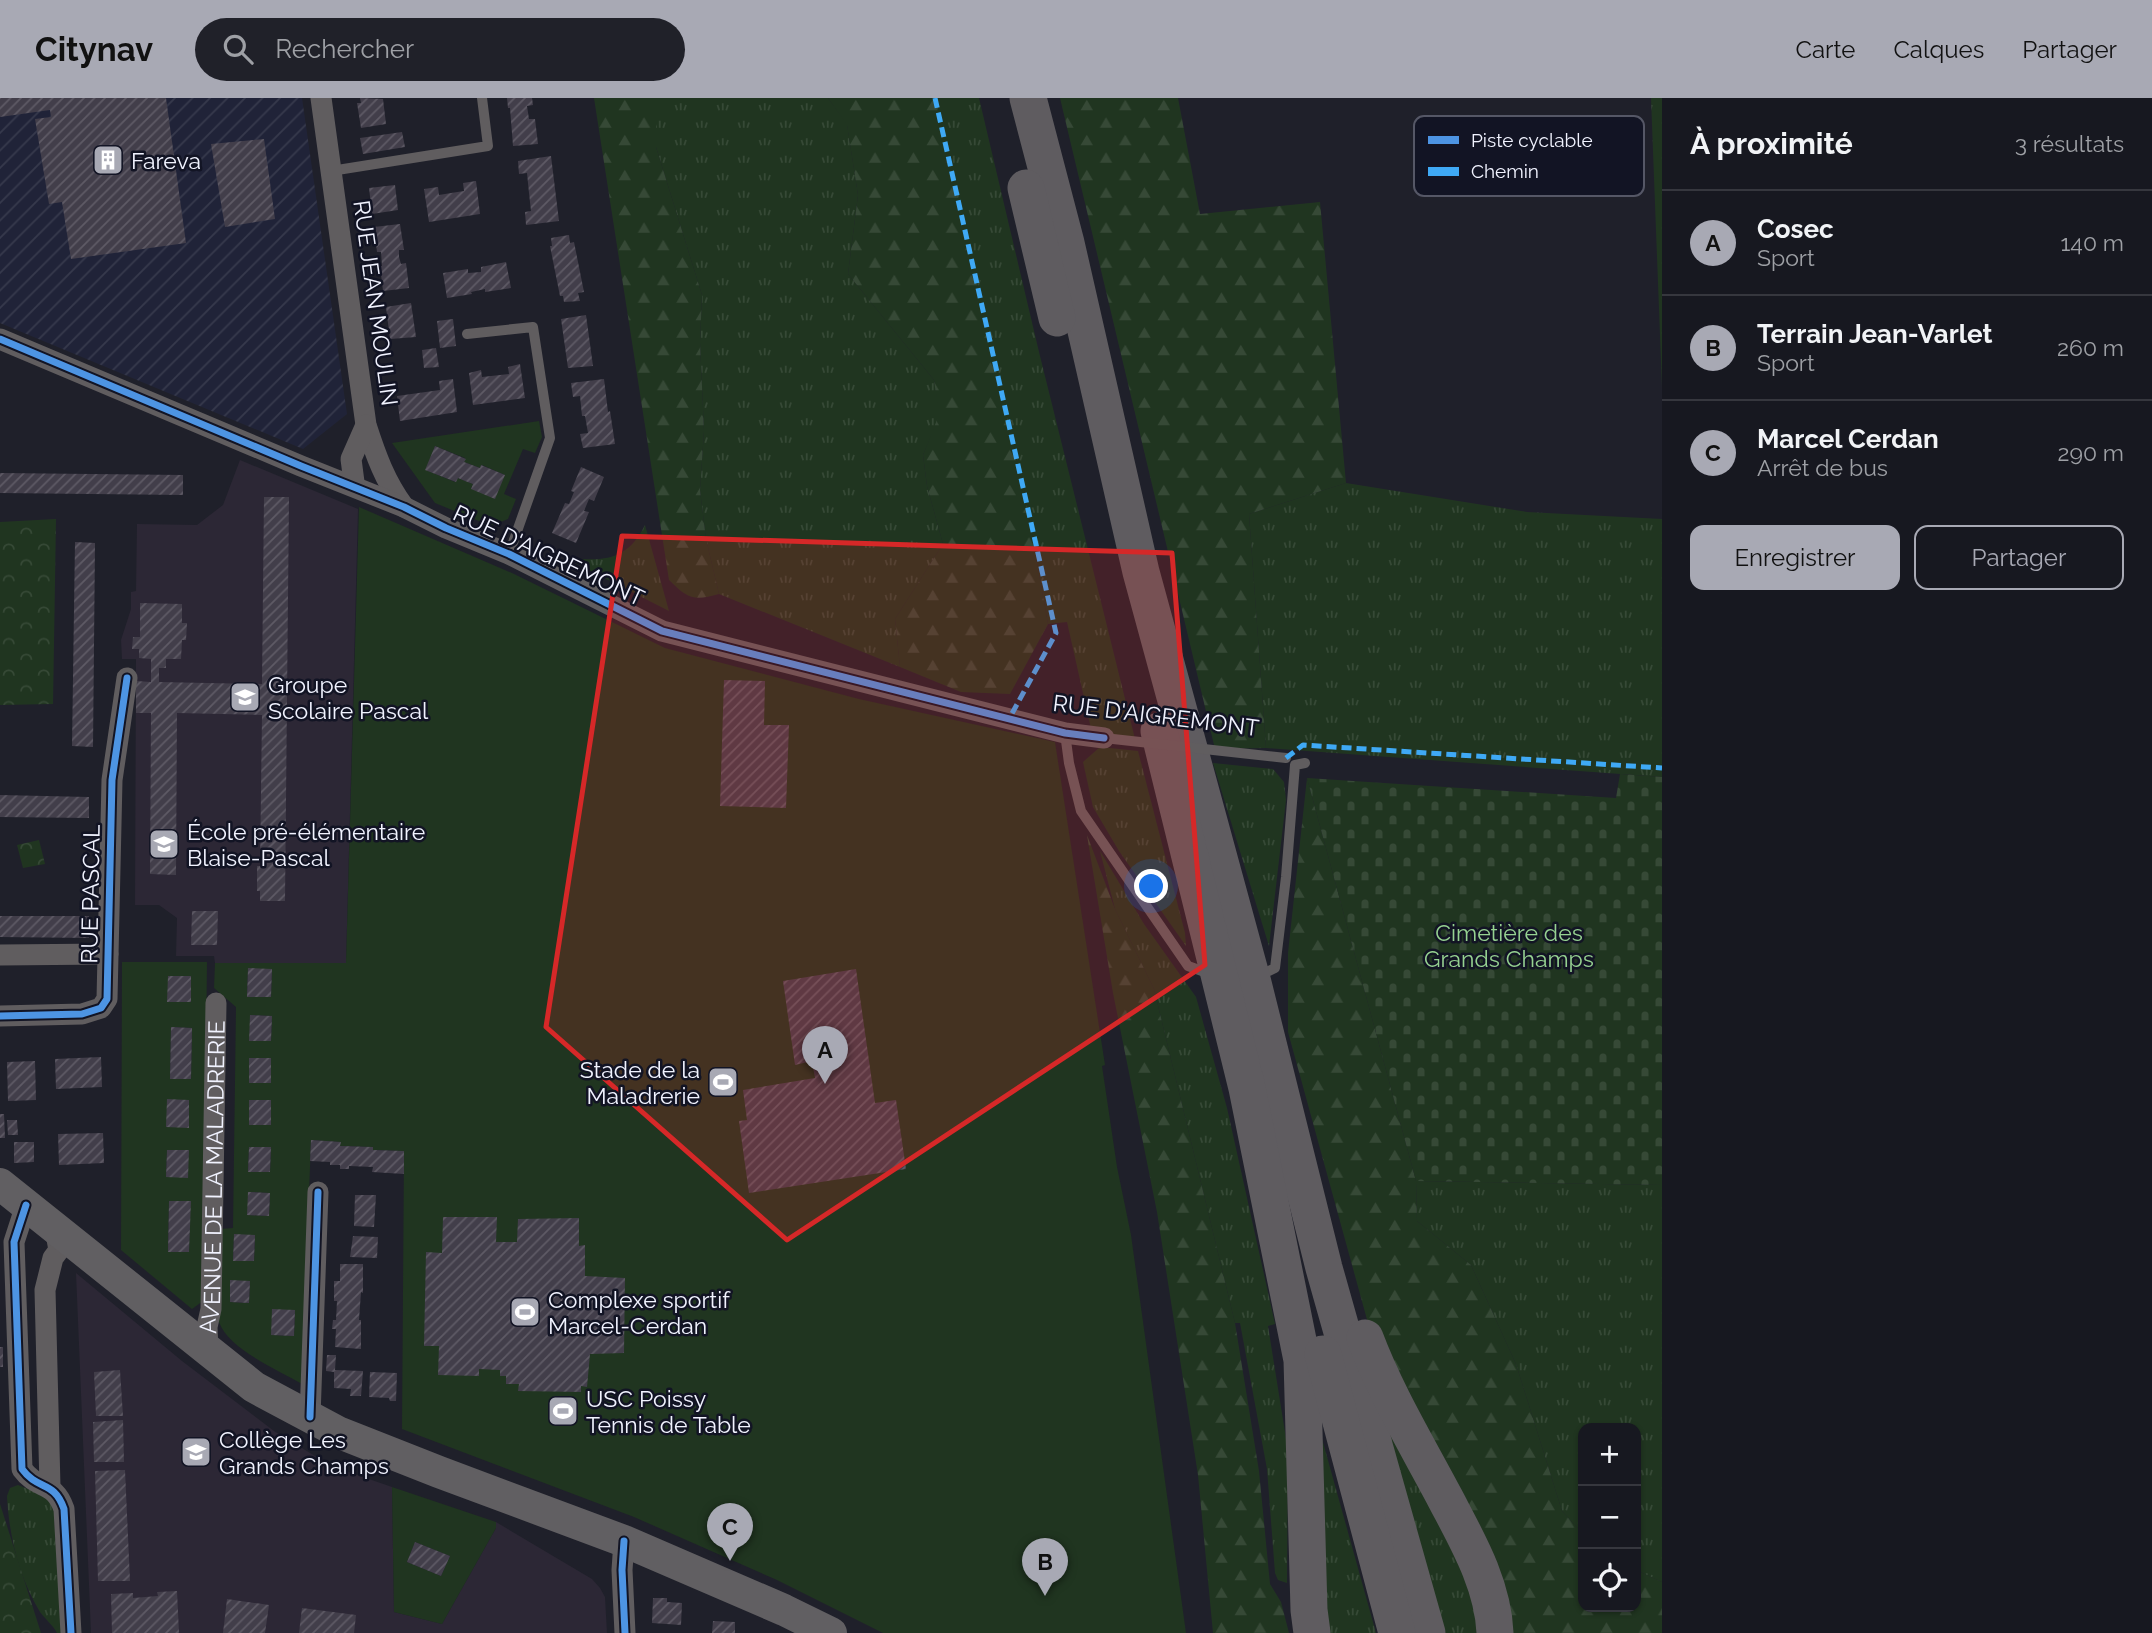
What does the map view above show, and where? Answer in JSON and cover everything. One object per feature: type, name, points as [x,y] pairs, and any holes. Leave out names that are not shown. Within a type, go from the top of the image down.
[{"type":"highway","points":[[1004,98],[1120,576],[1236,978]]},
{"type":"highway","points":[[1028,98],[1066,243],[1262,1083],[1301,1274],[1397,1633]]},
{"type":"highway","points":[[1262,1083],[1302,1360],[1309,1610],[1312,1633]]},
{"type":"highway","points":[[1262,1083],[1328,1281],[1427,1633]]},
{"type":"highway","points":[[1262,1083],[1338,1266],[1377,1372],[1470,1545],[1488,1589],[1495,1633]]},
{"type":"main road","name":"AVENUE DE LA MALADRERIE","points":[[0,1184],[254,1387],[340,1433],[624,1541],[784,1609],[831,1633]]},
{"type":"street","name":"RUE JEAN MOULIN","points":[[321,98],[366,425],[377,462],[404,507]]},
{"type":"street","name":"RUE D'AIGREMONT","points":[[0,339],[313,471],[352,483],[446,528],[509,554],[662,631],[1065,733],[1104,738]]},
{"type":"street","points":[[352,483],[351,459],[366,425]]},
{"type":"street","points":[[313,471],[351,459]]},
{"type":"street","points":[[352,483],[377,462]]},
{"type":"street","name":"RUE PASCAL","points":[[0,1016],[82,1014],[101,1008],[107,999],[111,780],[127,678]]},
{"type":"street","name":"RUE PASCAL","points":[[0,955],[108,954]]},
{"type":"street","name":"AVENUE DE LA MALADRERIE","points":[[208,1350],[216,1003]]},
{"type":"street","points":[[310,1417],[318,1192]]},
{"type":"street","points":[[26,1205],[14,1242],[22,1469],[30,1479],[50,1487],[59,1495],[64,1510],[71,1633]]},
{"type":"street","points":[[50,1487],[45,1290],[53,1258],[59,1250],[55,1228]]},
{"type":"street","points":[[624,1541],[622,1570],[625,1633]]},
{"type":"lane","points":[[331,171],[488,146],[482,98]]},
{"type":"lane","points":[[467,334],[533,327],[550,438],[509,554]]},
{"type":"lane","points":[[1065,733],[1069,763],[1081,811],[1188,966],[1236,978]]},
{"type":"lane","name":"RUE D'AIGREMONT","points":[[1104,738],[1307,760],[1295,765],[1275,968],[1236,978]]},
{"type":"highlighted area","points":[[622,536],[1172,553],[1205,965],[787,1240],[546,1027]]},
{"type":"shaded area","name":"Fareva","points":[[0,98],[302,98],[347,414],[303,449],[0,323]]},
{"type":"shaded area","name":"Groupe Scolaire Pascal","points":[[240,460],[358,509],[346,964],[215,963],[214,956],[176,956],[177,918],[159,905],[135,905],[136,659],[122,659],[121,640],[131,609],[131,592],[136,591],[137,524],[197,525],[223,505]]},
{"type":"shaded area","name":"Collège Les Grands Champs","points":[[76,1273],[182,1361],[274,1431],[340,1469],[392,1487],[394,1612],[442,1624],[496,1528],[496,1522],[592,1579],[605,1597],[607,1633],[91,1633]]},
{"type":"green space","points":[[594,98],[656,98],[656,147],[702,295],[700,342],[704,431],[700,490],[706,539],[719,594],[692,597],[669,580]]},
{"type":"green space","points":[[656,98],[828,98],[847,124],[858,195],[848,274],[934,380],[940,415],[923,455],[927,486],[943,544],[895,619],[900,667],[719,594],[706,539],[700,490],[704,431],[700,342],[702,295],[656,147]]},
{"type":"green space","points":[[828,98],[934,98],[1024,489],[1048,624],[1010,694],[961,692],[900,667],[895,619],[943,544],[927,486],[923,455],[939,415],[934,380],[848,274],[858,195],[847,125]]},
{"type":"green space","points":[[932,98],[979,98],[1135,739],[1092,733],[1067,622],[1048,624],[1024,489]]},
{"type":"green space","points":[[1060,98],[1178,98],[1200,214],[1320,202],[1346,483],[1249,514],[1266,748],[1215,749]]},
{"type":"green space","points":[[1651,98],[1662,98],[1662,387]]},
{"type":"green space","points":[[539,421],[542,437],[535,453],[523,449],[504,494],[516,499],[508,519],[491,526],[435,503],[392,443]],"holes":[[[435,446],[465,458],[464,462],[480,468],[482,465],[505,475],[471,489],[473,484],[458,478],[455,482],[426,470]]]},
{"type":"green space","points":[[1346,483],[1527,512],[1662,519],[1662,777],[1266,748],[1249,514]]},
{"type":"green space","name":"Stade de la Maladrerie","points":[[359,507],[512,573],[665,648],[859,699],[1055,742],[1105,1065],[1102,1066],[1117,1167],[1131,1235],[1186,1633],[883,1633],[777,1580],[634,1517],[402,1429],[404,1151],[373,1150],[373,1147],[340,1146],[340,1142],[311,1140],[302,1384],[243,1350],[224,1332],[219,1322],[217,1304],[220,1229],[233,1228],[236,1007],[214,988],[215,963],[346,963]],"holes":[[[248,969],[272,969],[271,997],[247,996]],[[250,1015],[272,1016],[271,1041],[250,1041]],[[271,1058],[271,1083],[249,1083],[249,1059]],[[249,1100],[271,1125],[249,1125]],[[249,1147],[271,1148],[270,1172],[248,1172]],[[248,1192],[270,1193],[269,1216],[248,1215]],[[234,1235],[255,1236],[254,1261],[233,1261]],[[230,1281],[250,1281],[249,1303],[230,1302]],[[272,1310],[295,1310],[294,1336],[272,1335]]]},
{"type":"green space","points":[[56,519],[53,704],[0,705],[0,522]]},
{"type":"green space","points":[[645,525],[669,611],[575,563],[573,558],[606,558],[624,551],[632,545]]},
{"type":"green space","points":[[1100,747],[1138,751],[1185,933],[1186,946],[1119,851],[1093,807],[1083,762]]},
{"type":"green space","points":[[1213,763],[1273,769],[1284,782],[1286,800],[1269,946]]},
{"type":"green space","name":"Cimetière des Grands Champs","points":[[1620,774],[1662,777],[1662,1185],[1416,1181],[1307,778],[1616,798]]},
{"type":"green space","points":[[1307,778],[1416,1181],[1417,1221],[1471,1265],[1516,1364],[1562,1511],[1578,1529],[1578,1612],[1641,1612],[1641,1572],[1662,1582],[1662,1633],[1500,1633],[1374,1345],[1288,1032],[1288,953]]},
{"type":"green space","points":[[1087,835],[1115,909],[1154,989],[1235,1323],[1259,1471],[1270,1584],[1281,1602],[1289,1633],[1213,1633],[1198,1475],[1157,1212],[1113,993]]},
{"type":"green space","points":[[39,840],[45,864],[23,868],[17,845]]},
{"type":"green space","points":[[1100,851],[1144,924],[1196,997],[1227,1108],[1275,1324],[1268,1326],[1288,1451],[1287,1583],[1278,1580],[1275,1573],[1267,1469],[1240,1323],[1235,1323],[1154,989],[1115,909]]},
{"type":"green space","points":[[122,962],[207,962],[203,1301],[192,1309],[121,1250]],"holes":[[[171,1027],[192,1028],[191,1079],[170,1079]],[[167,1100],[189,1100],[189,1127],[167,1127]],[[167,1150],[188,1150],[188,1177],[166,1177]],[[169,1201],[190,1201],[189,1252],[168,1252]]]},
{"type":"green space","points":[[1416,1181],[1662,1185],[1662,1582],[1641,1572],[1641,1423],[1578,1423],[1578,1529],[1562,1511],[1516,1364],[1471,1265],[1417,1221]]},
{"type":"green space","points":[[1379,1400],[1469,1571],[1486,1633],[1443,1633]]},
{"type":"green space","points":[[1319,1428],[1376,1633],[1323,1633]]},
{"type":"green space","points":[[18,1485],[53,1499],[62,1633],[57,1633],[40,1612],[26,1585],[16,1556],[7,1496],[10,1488]]},
{"type":"green space","points":[[392,1487],[496,1522],[496,1528],[442,1624],[394,1612]],"holes":[[[415,1542],[450,1556],[441,1576],[407,1562]]]},
{"type":"green space","points":[[0,1504],[41,1633],[0,1633]]},
{"type":"building","name":"Fareva","points":[[0,98],[166,98],[186,243],[71,259],[62,202],[49,204],[35,119],[51,117],[50,110],[0,117]]},
{"type":"building","points":[[360,98],[383,99],[386,124],[361,128],[357,103],[361,103]]},
{"type":"building","points":[[507,98],[532,98],[533,105],[527,106],[529,119],[535,119],[538,144],[513,146]]},
{"type":"building","points":[[402,132],[405,147],[363,154],[360,138]]},
{"type":"building","points":[[264,139],[275,219],[225,227],[211,144]]},
{"type":"building","points":[[551,156],[559,221],[526,225],[525,212],[531,211],[527,173],[519,174],[518,161]]},
{"type":"building","points":[[476,181],[480,214],[429,222],[424,189],[438,187],[439,195],[464,191],[463,183]]},
{"type":"building","points":[[395,185],[398,210],[372,214],[369,188]]},
{"type":"building","points":[[400,224],[404,250],[399,250],[399,257],[401,264],[406,263],[409,288],[383,291],[381,252],[377,252],[374,227]]},
{"type":"building","points":[[569,235],[570,243],[574,242],[584,292],[578,293],[580,301],[564,302],[563,296],[560,296],[550,246],[551,238]]},
{"type":"building","points":[[506,262],[511,288],[485,292],[485,289],[447,298],[443,273],[468,269],[468,273],[481,272],[481,267]]},
{"type":"building","points":[[411,303],[416,337],[390,339],[386,307]]},
{"type":"building","points":[[586,315],[593,366],[568,368],[561,319]]},
{"type":"building","points":[[453,319],[456,346],[440,348],[437,321]]},
{"type":"building","points":[[436,348],[439,367],[424,368],[422,350]]},
{"type":"building","points":[[520,364],[525,398],[473,405],[469,373],[481,370],[482,377],[509,374],[508,367]]},
{"type":"building","points":[[453,379],[457,412],[400,421],[397,396],[440,390],[439,381]]},
{"type":"building","points":[[604,379],[615,444],[583,448],[580,434],[588,433],[585,416],[582,416],[580,396],[573,397],[571,383]]},
{"type":"building","points":[[435,446],[466,459],[464,462],[480,468],[481,465],[505,475],[495,499],[471,489],[473,484],[458,478],[456,482],[425,470]]},
{"type":"building","points":[[581,467],[604,477],[594,501],[589,499],[584,511],[589,512],[576,543],[552,533],[565,503],[569,504],[574,492],[571,491]]},
{"type":"building","points":[[0,473],[183,475],[183,495],[0,493]]},
{"type":"building","points":[[264,497],[289,497],[285,901],[260,901],[260,891],[257,891],[257,866],[260,866],[262,715],[177,713],[176,875],[150,874],[151,713],[136,713],[136,681],[151,682],[151,659],[139,658],[139,649],[132,649],[133,637],[140,637],[140,603],[182,604],[182,623],[187,623],[186,640],[182,640],[181,659],[166,659],[166,668],[159,668],[159,682],[262,684]]},
{"type":"building","points":[[75,542],[95,543],[93,747],[72,746]]},
{"type":"building","points":[[724,680],[765,681],[764,725],[789,725],[786,808],[720,806]]},
{"type":"building","points":[[0,795],[89,797],[89,818],[0,817]]},
{"type":"building","points":[[192,911],[218,911],[217,945],[191,945]]},
{"type":"building","points":[[0,916],[89,916],[89,938],[0,937]]},
{"type":"building","points":[[248,968],[272,969],[271,997],[247,997]]},
{"type":"building","points":[[856,969],[875,1103],[896,1100],[906,1169],[749,1193],[739,1121],[747,1120],[743,1090],[815,1078],[812,1061],[795,1065],[783,981]]},
{"type":"building","points":[[168,976],[191,976],[191,1002],[167,1002]]},
{"type":"building","points":[[250,1015],[272,1016],[271,1041],[249,1041]]},
{"type":"building","points":[[171,1027],[192,1028],[191,1079],[170,1079]]},
{"type":"building","points":[[101,1057],[102,1087],[56,1089],[55,1059]]},
{"type":"building","points":[[249,1058],[271,1058],[271,1083],[249,1083]]},
{"type":"building","points":[[35,1061],[36,1100],[8,1101],[7,1062]]},
{"type":"building","points":[[167,1099],[189,1100],[189,1128],[166,1127]]},
{"type":"building","points":[[249,1100],[271,1100],[271,1125],[249,1125]]},
{"type":"building","points":[[0,1114],[4,1114],[5,1138],[0,1138]]},
{"type":"building","points":[[7,1120],[17,1120],[18,1135],[8,1135]]},
{"type":"building","points":[[103,1133],[104,1163],[59,1165],[58,1134]]},
{"type":"building","points":[[311,1140],[341,1142],[340,1146],[373,1147],[373,1150],[404,1151],[404,1174],[372,1172],[373,1167],[349,1166],[349,1169],[340,1169],[340,1165],[330,1165],[330,1162],[310,1161]]},
{"type":"building","points":[[14,1142],[34,1142],[34,1162],[14,1163]]},
{"type":"building","points":[[249,1147],[271,1147],[270,1172],[248,1172]]},
{"type":"building","points":[[167,1150],[189,1150],[188,1178],[166,1177]]},
{"type":"building","points":[[248,1192],[270,1193],[269,1216],[247,1215]]},
{"type":"building","points":[[355,1195],[376,1195],[374,1227],[354,1226]]},
{"type":"building","points":[[169,1201],[191,1201],[189,1252],[168,1252]]},
{"type":"building","name":"Complexe sportif Marcel-Cerdan","points":[[443,1217],[497,1217],[496,1242],[517,1242],[518,1219],[579,1218],[579,1246],[585,1245],[585,1276],[625,1278],[624,1353],[590,1354],[587,1387],[581,1386],[581,1392],[518,1391],[519,1384],[506,1384],[506,1376],[500,1376],[500,1370],[479,1369],[479,1376],[438,1375],[439,1346],[424,1346],[426,1252],[442,1253]]},
{"type":"building","points":[[234,1234],[255,1235],[254,1261],[233,1261]]},
{"type":"building","points":[[353,1236],[378,1237],[377,1258],[350,1257]]},
{"type":"building","points":[[340,1264],[363,1264],[359,1320],[361,1349],[335,1347],[336,1329],[332,1329],[333,1320],[336,1320],[337,1301],[334,1301],[334,1281],[340,1281]]},
{"type":"building","points":[[230,1280],[250,1281],[249,1303],[230,1302]]},
{"type":"building","points":[[272,1309],[295,1310],[294,1336],[271,1335]]},
{"type":"building","points":[[0,1347],[3,1347],[3,1367],[0,1367]]},
{"type":"building","points":[[327,1355],[336,1355],[335,1370],[363,1371],[361,1396],[350,1396],[351,1389],[334,1388],[334,1372],[326,1371]]},
{"type":"building","points":[[120,1370],[123,1416],[96,1416],[94,1372]]},
{"type":"building","points":[[370,1372],[397,1373],[396,1401],[369,1397]]},
{"type":"building","points":[[123,1420],[124,1462],[94,1462],[93,1422]]},
{"type":"building","points":[[125,1470],[130,1581],[98,1581],[95,1471]]},
{"type":"building","points":[[415,1542],[450,1556],[441,1576],[407,1562]]},
{"type":"building","points":[[177,1591],[179,1633],[112,1633],[111,1594],[133,1593],[133,1598],[158,1596],[157,1592]]},
{"type":"building","points":[[653,1598],[667,1598],[667,1602],[682,1603],[681,1625],[652,1623]]},
{"type":"building","points":[[227,1599],[269,1605],[265,1633],[223,1633]]},
{"type":"building","points":[[302,1608],[356,1615],[354,1633],[299,1633]]},
{"type":"building","points":[[713,1621],[735,1622],[735,1633],[712,1633]]},
{"type":"marked path","points":[[935,98],[1056,633],[1009,719]]},
{"type":"marked path","points":[[1286,758],[1303,745],[1662,768]]},
{"type":"cycle path","points":[[0,339],[404,507],[509,554],[662,631],[1065,733],[1104,738]]},
{"type":"cycle path","points":[[0,1016],[82,1014],[101,1008],[107,999],[112,780],[127,678]]},
{"type":"cycle path","points":[[310,1417],[318,1192]]},
{"type":"cycle path","points":[[26,1205],[14,1242],[22,1469],[28,1476],[51,1489],[64,1509],[71,1633]]},
{"type":"cycle path","points":[[624,1541],[622,1570],[625,1633]]},
{"type":"place","name":"Fareva","points":[[108,160]]},
{"type":"place","name":"Groupe Scolaire Pascal","points":[[245,697]]},
{"type":"place","name":"École pré-élémentaire Blaise-Pascal","points":[[164,844]]},
{"type":"place","name":"Stade de la Maladrerie","points":[[723,1082]]},
{"type":"place","name":"Cosec","points":[[825,1084]]},
{"type":"place","name":"Complexe sportif Marcel-Cerdan","points":[[525,1312]]},
{"type":"place","name":"USC Poissy Tennis de Table","points":[[563,1411]]},
{"type":"place","name":"Collège Les Grands Champs","points":[[196,1452]]},
{"type":"place","name":"Marcel Cerdan","points":[[730,1561]]},
{"type":"place","name":"Terrain Jean-Varlet","points":[[1045,1596]]}]
